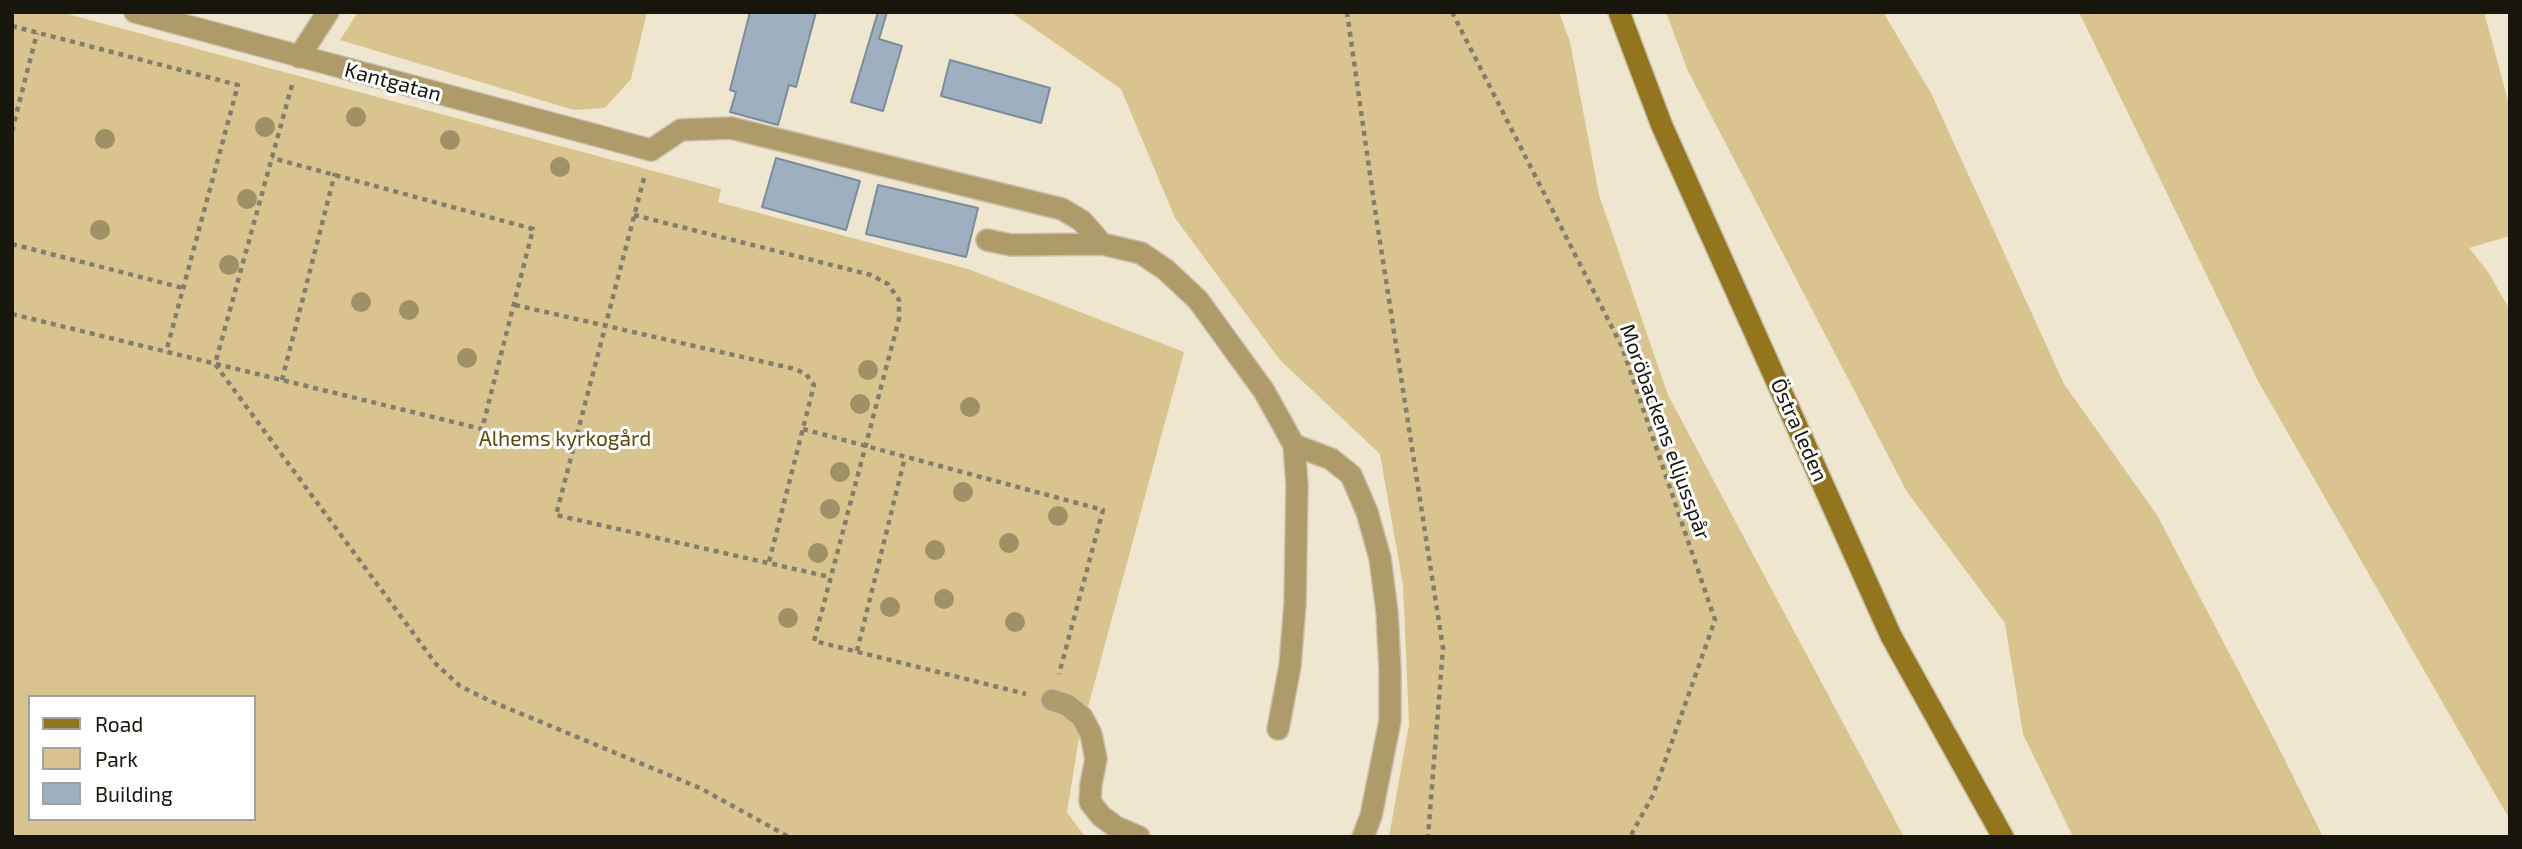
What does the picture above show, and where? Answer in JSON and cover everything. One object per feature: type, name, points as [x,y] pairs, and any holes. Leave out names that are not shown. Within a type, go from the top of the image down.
[{"type":"street","name":"Kantgatan","points":[[135,12],[651,150]]},
{"type":"street","points":[[299,57],[328,12]]},
{"type":"street","name":"Östra leden","points":[[1619,12],[1662,126],[1891,636],[2003,837]]},
{"type":"street","points":[[651,150],[681,130],[731,128],[1062,209],[1082,221],[1102,244]]},
{"type":"street","points":[[987,240],[1011,245],[1102,244],[1141,253],[1167,270],[1198,300],[1264,391],[1294,445],[1297,510],[1290,666],[1278,729]]},
{"type":"street","points":[[1294,445],[1331,460],[1351,475],[1367,512],[1380,558],[1387,612],[1390,721],[1371,816],[1363,837]]},
{"type":"street","points":[[1052,700],[1067,705],[1082,716],[1091,734],[1096,759],[1090,802],[1101,816],[1116,827],[1139,837]]},
{"type":"path","points":[[1347,12],[1443,649],[1428,837]]},
{"type":"path","name":"Moröbackens elljusspår","points":[[1452,12],[1622,346],[1715,621],[1653,795],[1630,837]]},
{"type":"path","points":[[12,26],[238,85],[166,352]]},
{"type":"path","points":[[12,131],[37,33]]},
{"type":"path","points":[[215,364],[299,57]]},
{"type":"path","points":[[651,150],[555,515],[830,577]]},
{"type":"path","points":[[12,314],[482,429],[533,229],[272,158]]},
{"type":"path","points":[[282,380],[335,173]]},
{"type":"path","points":[[634,215],[872,275],[888,284],[899,300],[899,319],[864,447],[814,641],[1052,700],[1103,510],[864,447],[803,429]]},
{"type":"path","points":[[12,244],[183,288]]},
{"type":"path","points":[[515,305],[795,369],[806,374],[814,385],[769,562]]},
{"type":"path","points":[[215,364],[436,664],[460,686],[700,788],[789,837]]},
{"type":"path","points":[[857,651],[905,457]]},
{"type":"green space","name":"Alhems kyrkogård","points":[[12,12],[60,12],[721,189],[718,202],[968,269],[1184,352],[1078,744],[1067,812],[1085,837],[12,837]]},
{"type":"green space","points":[[358,12],[647,12],[631,79],[605,108],[574,110],[340,40]]},
{"type":"green space","points":[[1014,12],[1559,12],[1570,42],[1599,195],[1668,395],[1904,837],[1389,837],[1409,724],[1403,585],[1380,454],[1280,360],[1175,218],[1121,89]]},
{"type":"green space","points":[[1666,12],[1883,12],[1931,93],[2064,384],[2157,515],[2323,837],[2073,837],[2023,734],[2005,623],[1907,492],[1687,69]]},
{"type":"green space","points":[[2079,12],[2484,12],[2510,108],[2510,236],[2469,248],[2488,272],[2510,310],[2510,820],[2258,381]]},
{"type":"building","points":[[750,12],[816,12],[796,87],[789,85],[778,125],[730,112],[736,92],[730,90]]},
{"type":"building","points":[[878,12],[887,12],[879,39],[902,46],[883,111],[851,102]]},
{"type":"building","points":[[950,60],[1050,88],[1041,123],[941,96]]},
{"type":"building","points":[[776,158],[860,181],[846,230],[762,207]]},
{"type":"building","points":[[878,185],[978,208],[966,257],[866,234]]}]
